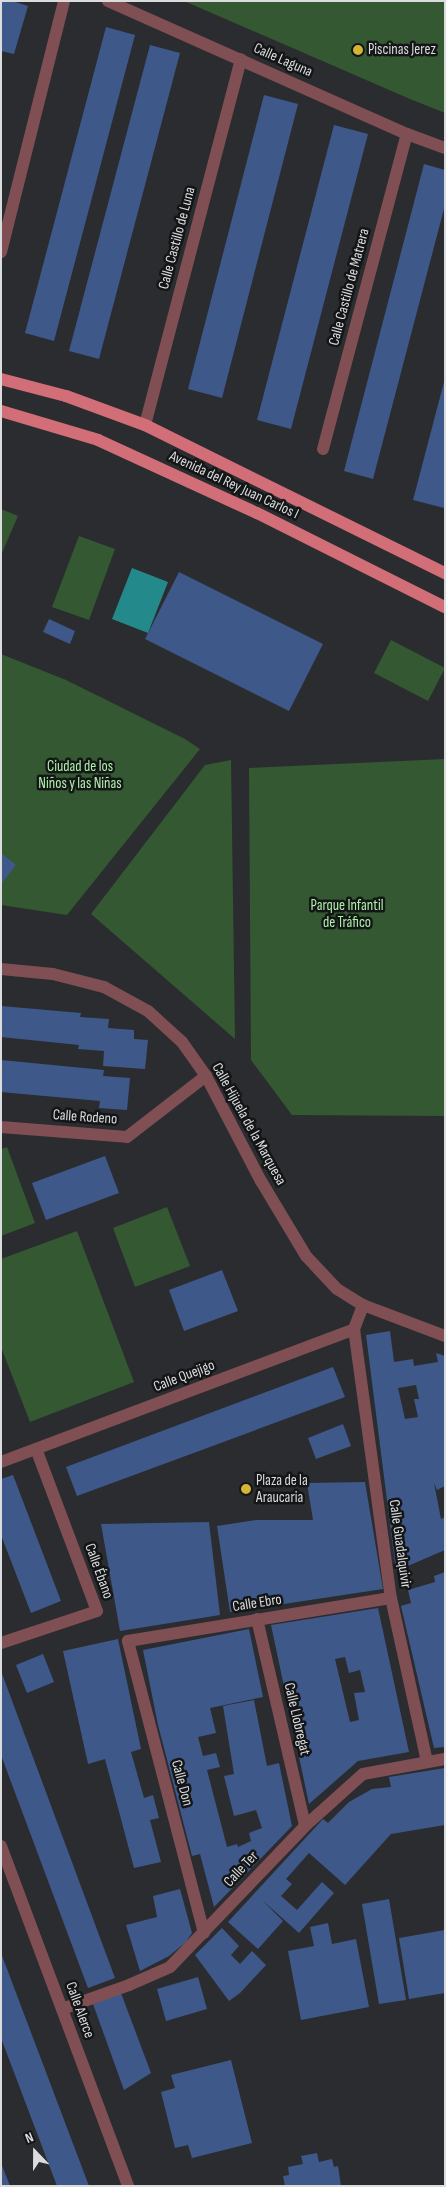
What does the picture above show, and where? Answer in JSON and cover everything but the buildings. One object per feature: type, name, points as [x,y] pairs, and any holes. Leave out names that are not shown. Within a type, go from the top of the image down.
[{"type":"main road","name":"Avenida del Rey Juan Carlos I","points":[[1,379],[66,396],[146,424],[445,573]]},
{"type":"main road","name":"Avenida del Rey Juan Carlos I","points":[[1,411],[98,440],[257,513],[445,607]]},
{"type":"street","points":[[1,252],[64,1]]},
{"type":"street","name":"Calle Laguna","points":[[108,1],[407,134],[445,148]]},
{"type":"street","name":"Calle Castillo de Luna","points":[[146,424],[241,59]]},
{"type":"street","name":"Calle Castillo de Matrera","points":[[323,449],[407,134]]},
{"type":"street","name":"Calle Hijuela de la Marquesa","points":[[1,969],[52,974],[104,987],[148,1011],[182,1042],[206,1076],[261,1180],[306,1256],[337,1289],[363,1305],[445,1336]]},
{"type":"street","name":"Calle Rodeno","points":[[1,1127],[127,1137],[206,1076]]},
{"type":"street","points":[[354,1329],[363,1305]]},
{"type":"street","name":"Calle Quejigo","points":[[1,1462],[354,1329]]},
{"type":"street","name":"Calle Guadalquivir","points":[[354,1329],[391,1598],[427,1762]]},
{"type":"street","name":"Calle Ébano","points":[[1,1643],[97,1611],[36,1449]]},
{"type":"street","name":"Calle Ebro","points":[[128,1641],[391,1598]]},
{"type":"street","name":"Calle Llobregat","points":[[258,1619],[305,1826]]},
{"type":"street","name":"Calle Don","points":[[128,1641],[204,1932]]},
{"type":"street","name":"Calle Ter","points":[[62,2008],[129,1985],[170,1967],[305,1826],[363,1774],[445,1759]]},
{"type":"street","name":"Calle Alerce","points":[[1,1846],[4,1863],[62,2008],[128,2186]]},
{"type":"green space","name":"Piscinas Jerez","points":[[184,1],[445,1],[445,113],[410,99]]},
{"type":"green space","points":[[1,509],[18,516],[1,555]]},
{"type":"green space","points":[[79,536],[115,549],[89,620],[52,607]]},
{"type":"green space","points":[[391,640],[445,668],[428,701],[374,673]]},
{"type":"green space","name":"Ciudad de los Niños y las Niñas","points":[[1,654],[66,680],[185,739],[200,749],[67,915],[1,905]]},
{"type":"green space","name":"Parque Infantil de Tráfico","points":[[445,759],[445,1116],[292,1115],[251,1060],[249,768]]},
{"type":"green space","points":[[231,760],[235,1039],[91,914],[205,765]]},
{"type":"green space","points":[[7,1147],[35,1223],[1,1236],[1,1149]]},
{"type":"green space","points":[[167,1207],[190,1266],[135,1287],[113,1228]]},
{"type":"green space","points":[[77,1231],[134,1382],[30,1422],[1,1347],[1,1259]]},
{"type":"water","points":[[132,568],[168,582],[148,633],[112,619]]},
{"type":"place","name":"Piscinas Jerez","points":[[358,50]]},
{"type":"place","name":"Plaza de la Araucaria","points":[[246,1489]]}]
